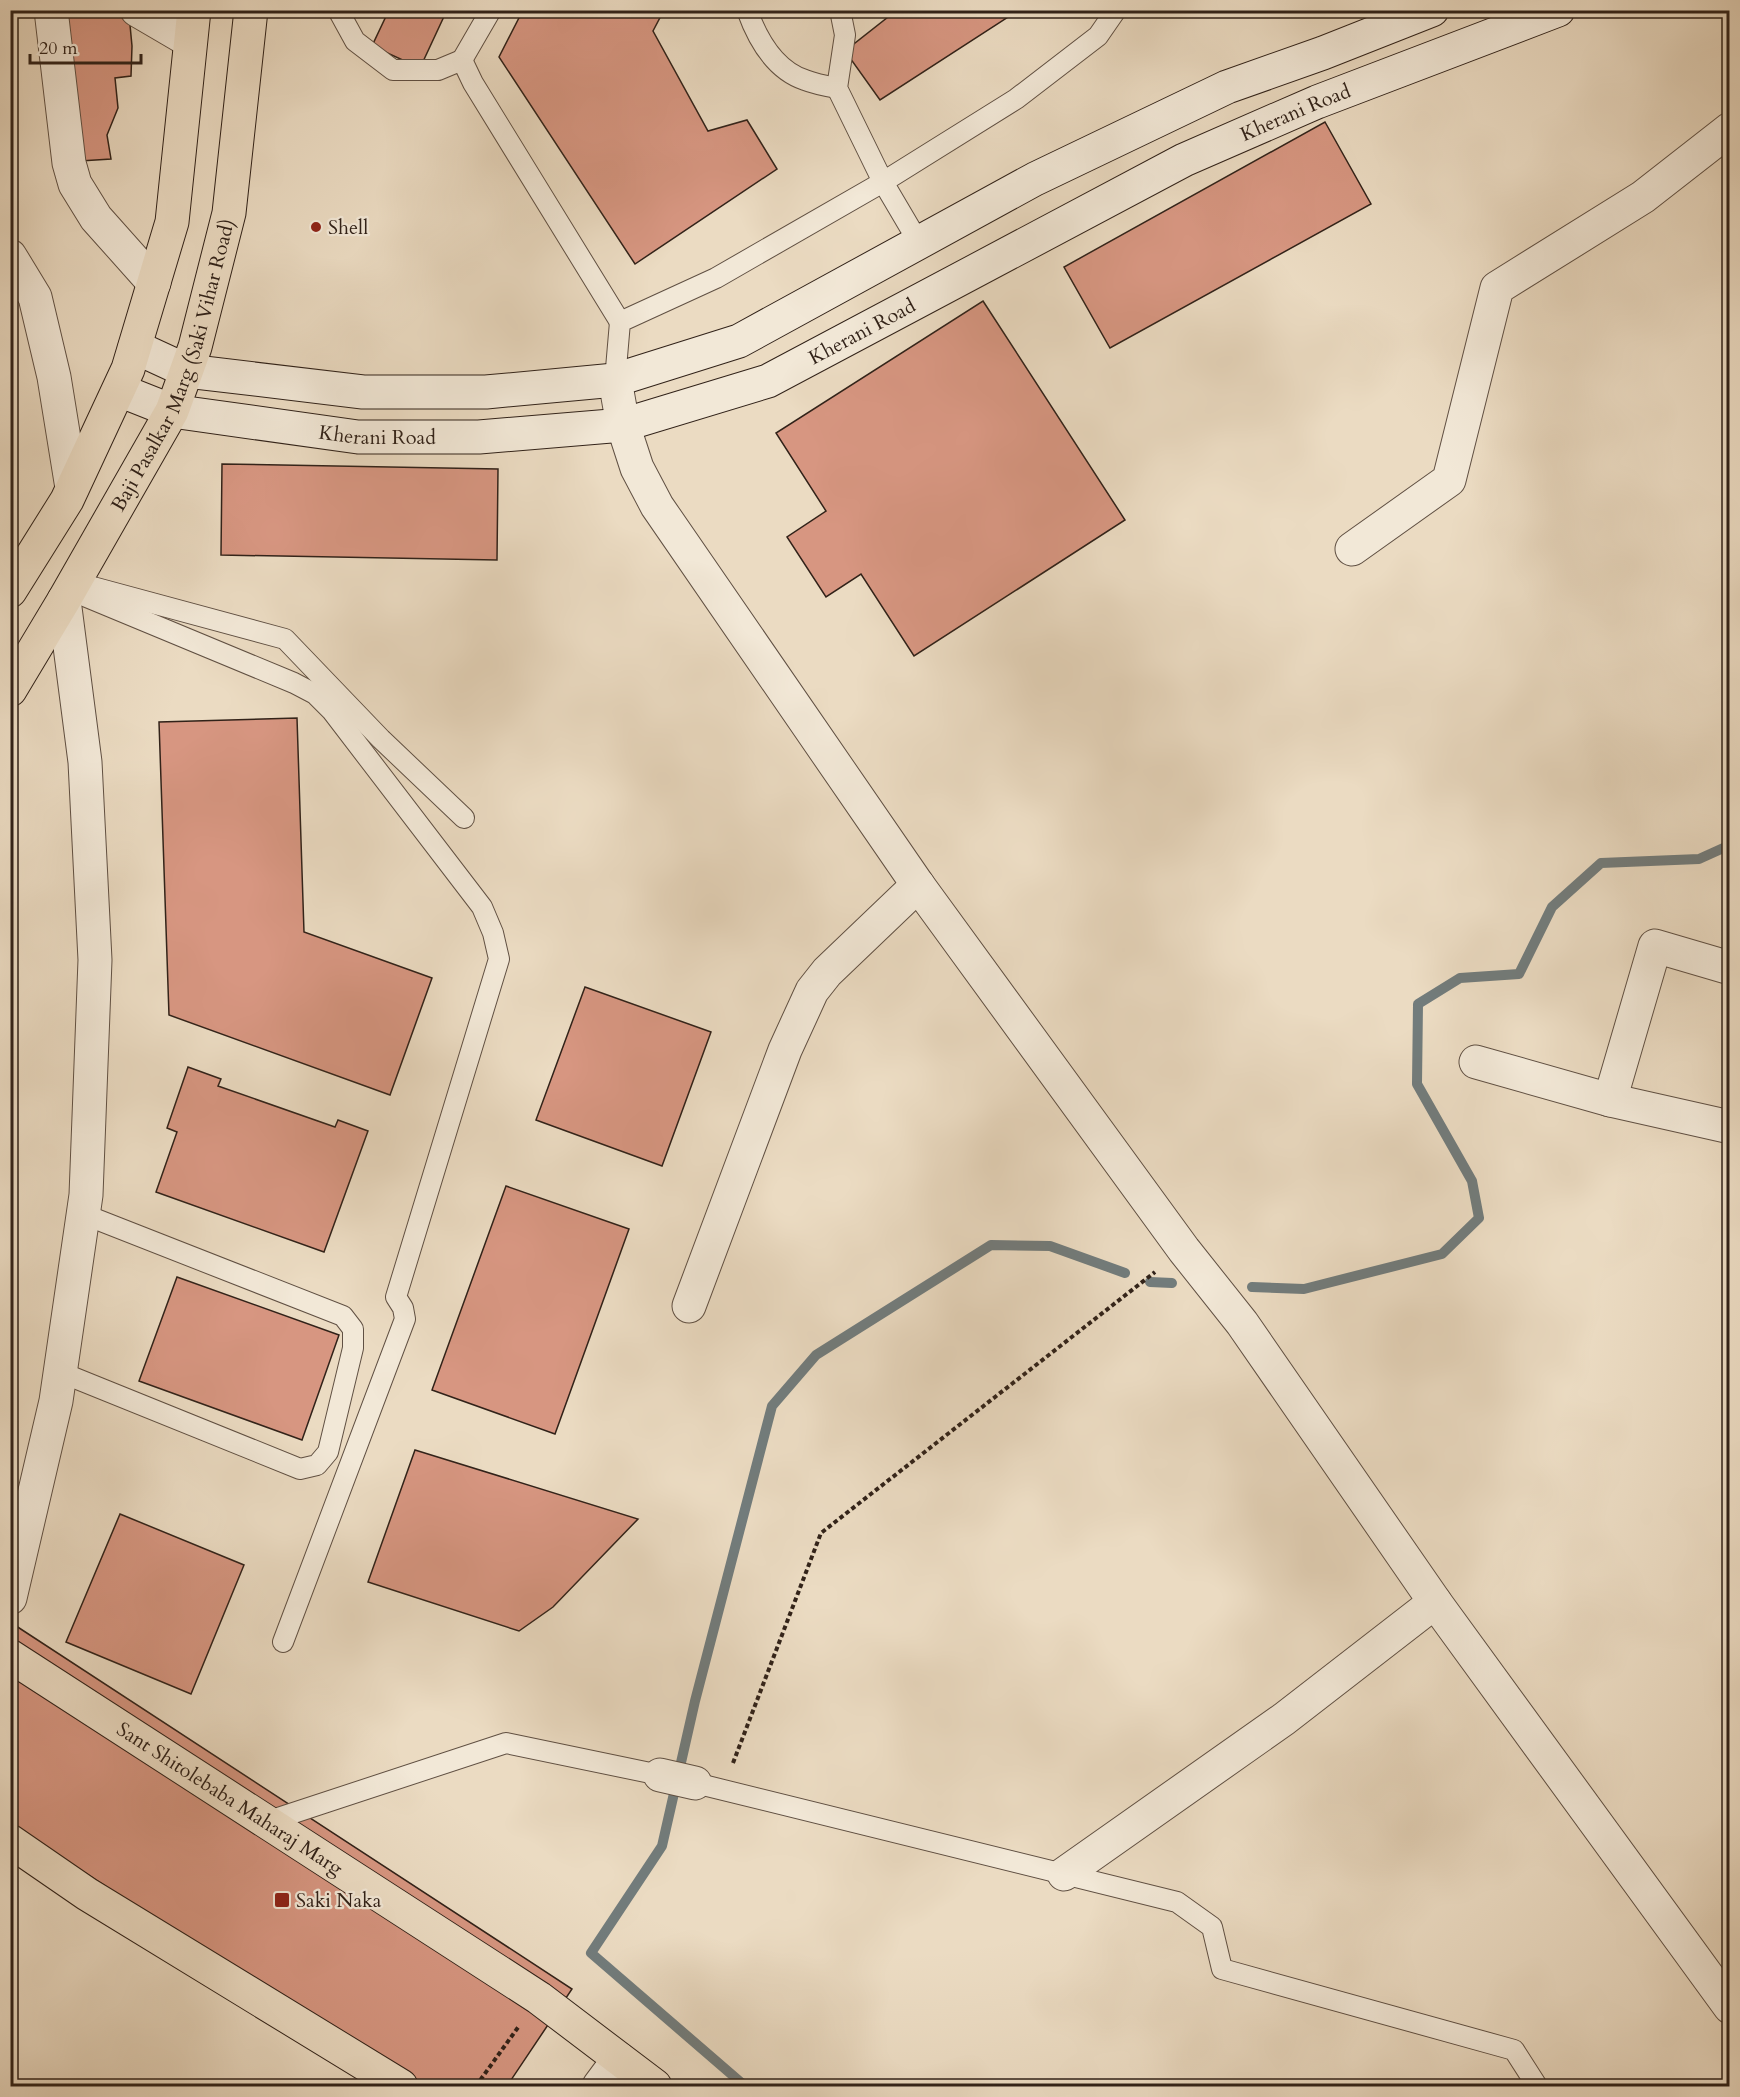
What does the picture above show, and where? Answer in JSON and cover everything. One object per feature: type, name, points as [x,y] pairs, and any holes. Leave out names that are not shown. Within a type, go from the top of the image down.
[{"type":"main road","name":"Baji Pasalkar Marg (Saki Vihar Road)","points":[[10,690],[70,591],[171,411],[187,371],[230,213],[251,10]]},
{"type":"main road","name":"Baji Pasalkar Marg (Saki Vihar Road)","points":[[10,591],[67,500],[128,369],[171,222],[192,26]]},
{"type":"main road","name":"Sant Shitolebaba Maharaj Marg","points":[[10,1656],[539,1998],[655,2086]]},
{"type":"main road","points":[[10,1841],[87,1894],[401,2086]]},
{"type":"street","points":[[51,10],[69,163],[75,184],[96,218],[154,283]]},
{"type":"street","points":[[137,10],[192,26]]},
{"type":"street","name":"Kherani Road","points":[[135,347],[187,371],[363,392],[486,392],[615,380],[739,341],[1035,179],[1227,87],[1432,10]]},
{"type":"street","name":"Kherani Road","points":[[119,390],[171,411],[358,437],[479,437],[623,425],[768,381],[1184,160],[1287,115],[1558,10]]},
{"type":"street","points":[[1272,71],[1287,115]]},
{"type":"street","points":[[1352,549],[1449,480],[1497,288],[1643,196],[1730,129]]},
{"type":"street","points":[[10,256],[35,297],[54,377],[72,488]]},
{"type":"street","points":[[615,380],[623,425],[637,468],[657,506],[918,885],[1184,1250],[1242,1323],[1436,1602],[1730,2007]]},
{"type":"street","points":[[10,1598],[56,1401],[86,1195],[95,960],[85,762],[70,591]]},
{"type":"street","points":[[689,1306],[785,1050],[812,991],[827,972],[918,885]]},
{"type":"street","points":[[1610,1100],[1655,946],[1730,968]]},
{"type":"street","points":[[1476,1062],[1610,1100],[1730,1127]]},
{"type":"street","points":[[1064,1874],[1284,1719],[1436,1602]]},
{"type":"street","points":[[660,1775],[709,1787]]},
{"type":"street","points":[[599,2086],[619,2059]]},
{"type":"lane","points":[[338,10],[355,41],[393,70],[438,70],[462,60],[491,10]]},
{"type":"lane","points":[[747,10],[755,32],[778,64],[804,80],[837,88]]},
{"type":"lane","points":[[840,10],[845,35],[837,88],[883,182],[919,243]]},
{"type":"lane","points":[[620,322],[716,278],[883,182],[1017,99],[1098,36],[1116,10]]},
{"type":"lane","points":[[462,60],[473,83],[620,322],[615,380]]},
{"type":"lane","points":[[70,591],[285,639],[381,739],[464,818]]},
{"type":"lane","points":[[70,591],[294,683],[315,694],[332,711],[482,907],[499,959],[396,1296],[403,1308],[405,1319],[283,1642]]},
{"type":"lane","points":[[60,1372],[300,1470],[317,1465],[328,1452],[354,1348],[354,1329],[343,1316],[83,1214]]},
{"type":"lane","points":[[266,1822],[506,1743],[660,1775]]},
{"type":"lane","points":[[709,1787],[1177,1902],[1212,1928],[1222,1969],[1514,2050],[1537,2086]]},
{"type":"path","points":[[709,1787],[821,1533],[1184,1250]]},
{"type":"path","points":[[476,2086],[539,1998]]},
{"type":"building","points":[[61,10],[123,10],[130,25],[131,76],[115,78],[118,108],[107,135],[111,159],[80,161]]},
{"type":"building","points":[[385,10],[447,10],[420,68],[372,46],[388,12]]},
{"type":"building","points":[[523,10],[664,10],[653,31],[708,131],[747,120],[777,169],[635,264],[499,57]]},
{"type":"building","points":[[897,10],[1019,10],[880,100],[845,51]]},
{"type":"building","points":[[1247,10],[1264,10],[1248,16]]},
{"type":"building","points":[[1325,122],[1371,204],[1110,348],[1064,267]]},
{"type":"building","points":[[983,301],[1125,520],[914,656],[861,574],[826,597],[787,537],[826,511],[776,433]]},
{"type":"building","points":[[222,464],[498,469],[497,560],[221,555]]},
{"type":"building","points":[[297,718],[304,932],[432,978],[390,1095],[169,1015],[159,722]]},
{"type":"building","points":[[585,987],[711,1032],[662,1166],[536,1120]]},
{"type":"building","points":[[188,1067],[221,1079],[218,1086],[335,1127],[338,1120],[368,1131],[324,1252],[156,1192],[177,1132],[167,1128]]},
{"type":"building","points":[[506,1186],[629,1229],[555,1434],[432,1390]]},
{"type":"building","points":[[177,1277],[339,1335],[302,1440],[139,1381]]},
{"type":"building","points":[[415,1450],[638,1519],[553,1607],[519,1631],[368,1582]]},
{"type":"building","points":[[120,1514],[244,1565],[191,1694],[66,1642]]},
{"type":"building","name":"Saki Naka","points":[[10,1622],[572,1989],[507,2086],[412,2086],[10,1824]]},
{"type":"waterway","points":[[1252,1287],[1304,1289],[1442,1254],[1479,1218],[1472,1181],[1417,1084],[1418,1004],[1460,978],[1519,974],[1552,907],[1601,863],[1699,859],[1730,845]]},
{"type":"waterway","points":[[745,2086],[591,1953],[662,1846],[695,1701],[772,1406],[816,1355],[991,1245],[1050,1246],[1125,1273]]},
{"type":"waterway","points":[[1150,1282],[1172,1283]]},
{"type":"place","name":"Shell","points":[[316,227]]},
{"type":"place","name":"Saki Naka","points":[[282,1900]]}]
